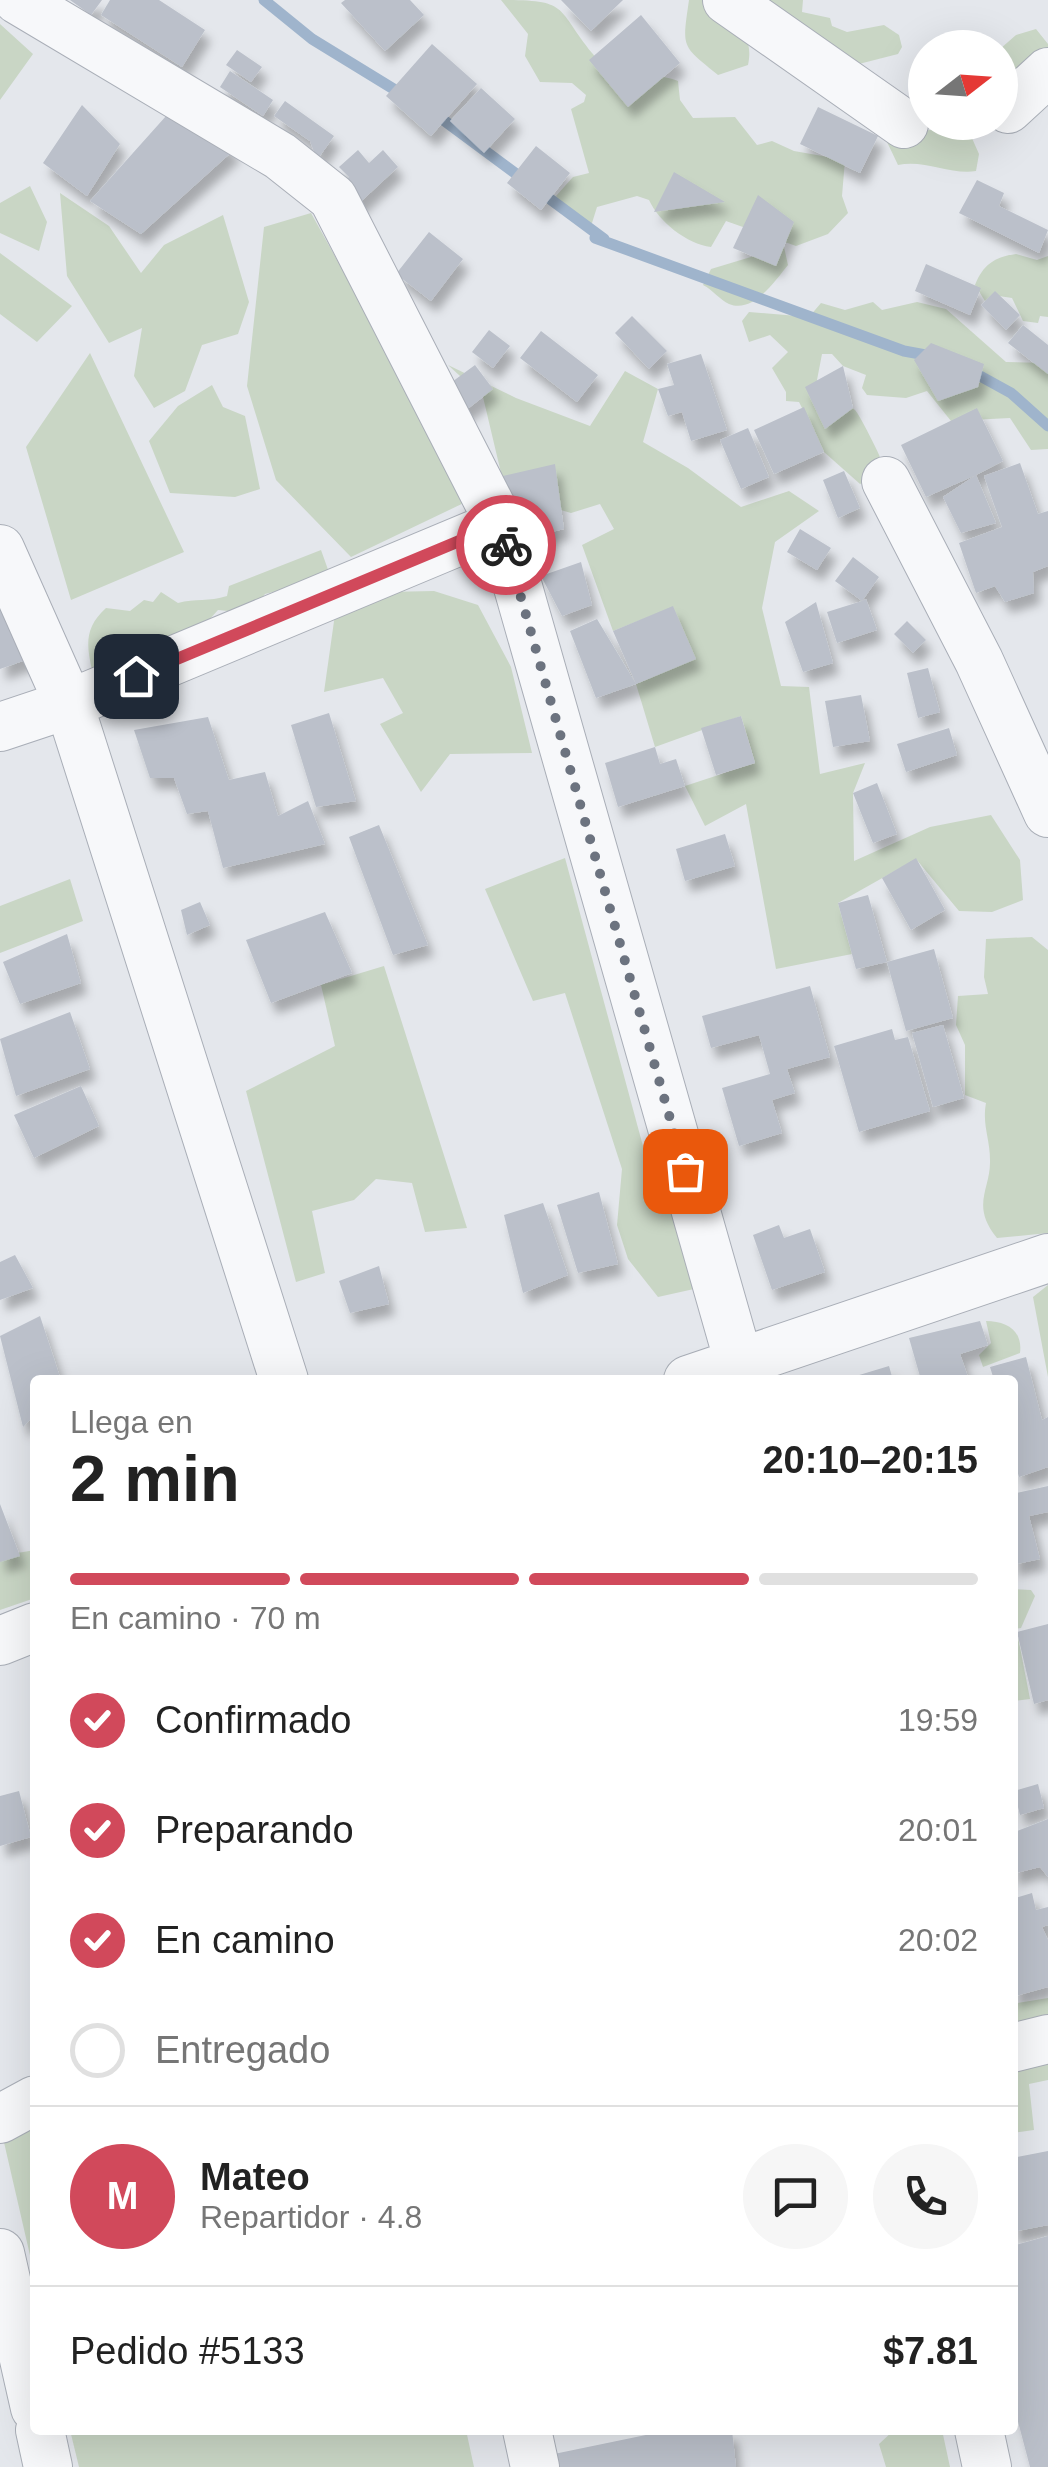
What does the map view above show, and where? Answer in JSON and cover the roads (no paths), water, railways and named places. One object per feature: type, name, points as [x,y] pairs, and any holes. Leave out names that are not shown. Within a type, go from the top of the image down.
[{"type":"street","points":[[18,0],[280,156],[333,198],[500,524],[742,1371],[1048,1258]]},
{"type":"street","points":[[727,0],[904,124]]},
{"type":"street","points":[[1018,100],[1048,72]]},
{"type":"street","points":[[886,482],[979,661],[1048,813]]},
{"type":"street","points":[[0,727],[69,704],[500,524]]},
{"type":"street","points":[[0,548],[69,704],[282,1375]]},
{"type":"street","points":[[0,1641],[30,1629]]},
{"type":"street","points":[[1018,2047],[1048,2040]]},
{"type":"street","points":[[0,2119],[30,2103]]},
{"type":"street","points":[[0,2253],[30,2386]]},
{"type":"street","points":[[41,2435],[48,2467]]},
{"type":"street","points":[[528,2435],[535,2467]]},
{"type":"street","points":[[980,2435],[987,2467]]},
{"type":"waterway","points":[[264,0],[312,39],[405,96]]},
{"type":"waterway","points":[[434,113],[604,239]]},
{"type":"waterway","points":[[595,238],[904,351],[931,356]]},
{"type":"waterway","points":[[971,371],[1011,393],[1048,426]]}]
